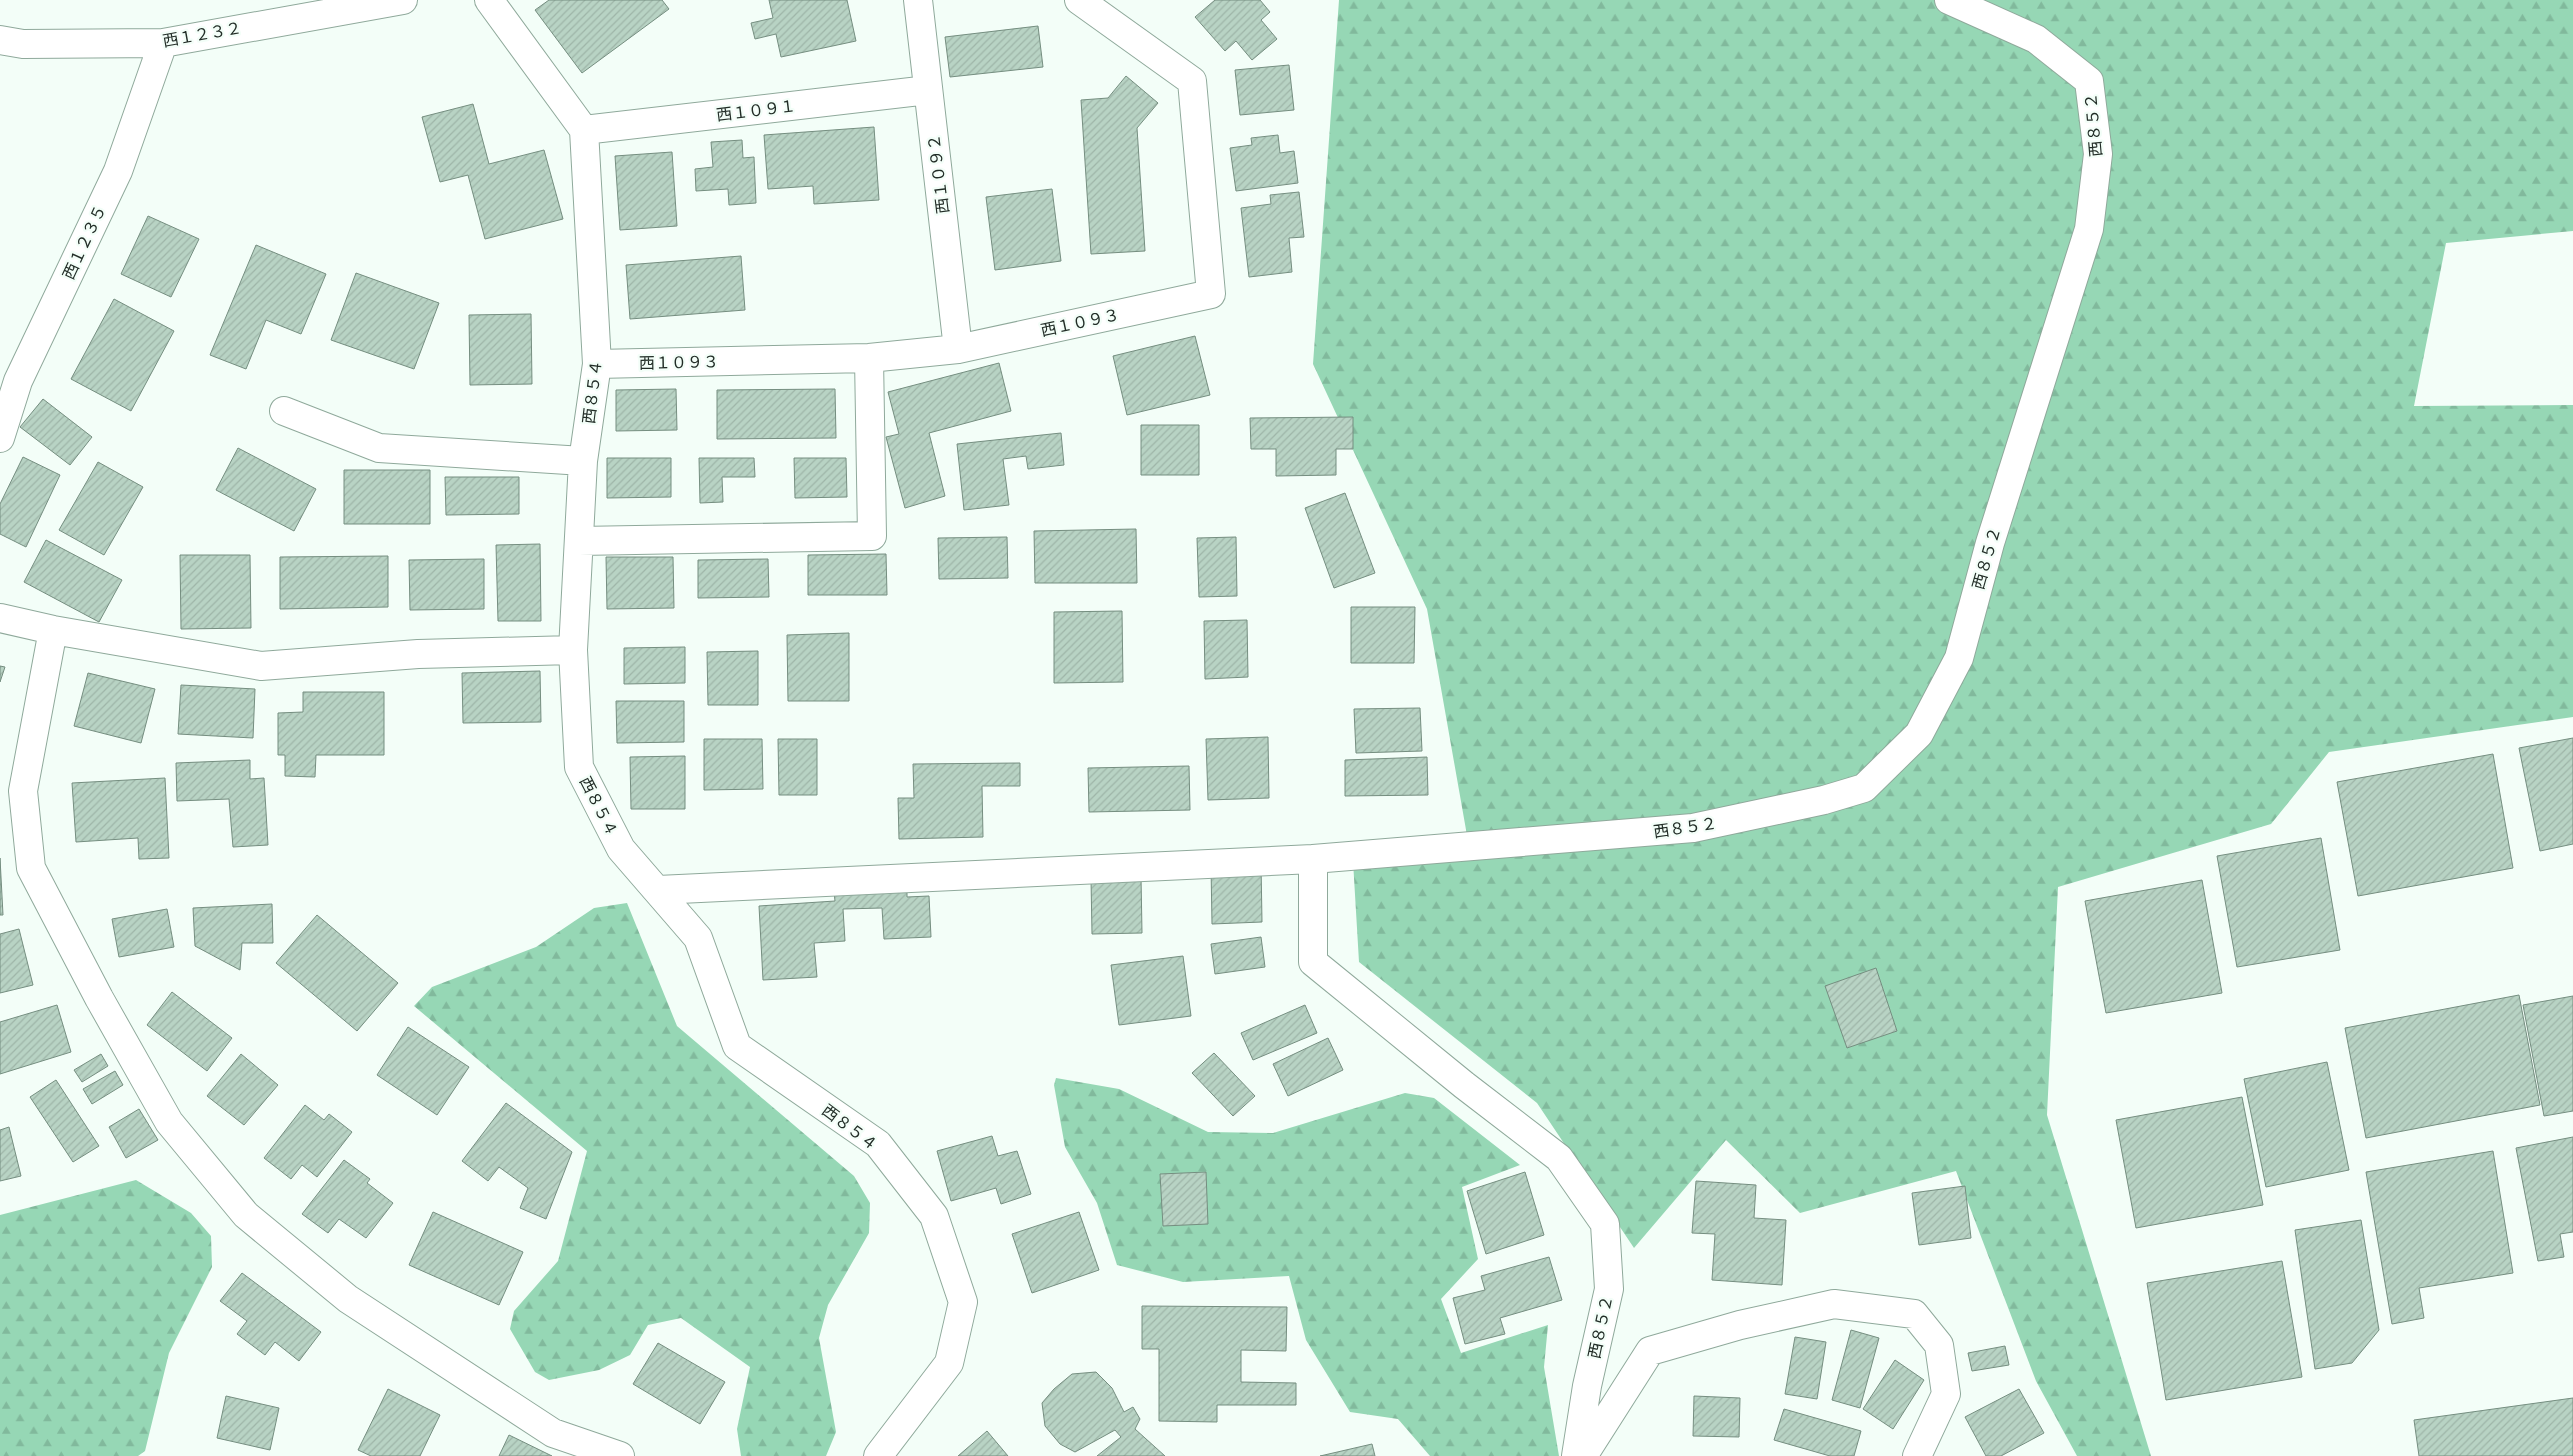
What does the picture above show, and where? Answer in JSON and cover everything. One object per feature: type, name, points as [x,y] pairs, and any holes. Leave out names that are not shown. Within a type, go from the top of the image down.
[{"type":"street","name":"西１２３２","points":[[0,40],[23,44],[163,43],[403,0]]},
{"type":"street","points":[[489,0],[584,130]]},
{"type":"street","name":"西１０９２","points":[[918,0],[958,349]]},
{"type":"street","name":"西１０９３","points":[[597,364],[869,358],[958,349],[1211,294],[1192,82],[1079,0]]},
{"type":"street","name":"西８５２","points":[[1576,1456],[1587,1386],[1609,1289],[1605,1224],[1559,1158],[1464,1085],[1313,962],[1313,858],[1693,828],[1824,800],[1864,788],[1919,734],[1958,658],[1990,543],[2089,229],[2098,154],[2090,81],[2036,39],[1950,0]]},
{"type":"street","name":"西１２３５","points":[[0,438],[18,380],[118,171],[163,43]]},
{"type":"street","name":"西１０９１","points":[[584,130],[928,90]]},
{"type":"street","name":"西８５４","points":[[584,130],[597,364],[583,460],[573,650],[579,767],[621,849],[698,938],[737,1046],[878,1144],[934,1216],[963,1302],[949,1363],[878,1456]]},
{"type":"street","points":[[579,540],[872,536],[869,358]]},
{"type":"street","points":[[284,411],[380,448],[583,460]]},
{"type":"street","points":[[0,618],[53,630],[261,666],[418,654],[573,650]]},
{"type":"street","points":[[53,630],[23,791],[31,868],[99,998],[169,1122],[246,1215],[348,1299],[553,1434],[620,1456]]},
{"type":"street","points":[[658,890],[1313,858]]},
{"type":"street","points":[[1582,1456],[1650,1351],[1740,1325],[1834,1304],[1914,1314],[1939,1345],[1946,1394],[1916,1456]]},
{"type":"green space","points":[[1339,0],[2573,0],[2573,231],[2446,243],[2414,406],[2573,405],[2573,717],[2329,752],[2271,824],[2058,887],[2047,1115],[2151,1456],[2077,1456],[2036,1381],[1956,1171],[1800,1213],[1726,1140],[1634,1248],[1537,1103],[1359,962],[1353,861],[1471,858],[1427,609],[1313,364]]},
{"type":"green space","points":[[627,903],[677,1026],[854,1176],[870,1203],[869,1233],[828,1305],[819,1338],[836,1432],[826,1456],[741,1456],[737,1429],[750,1367],[681,1318],[648,1325],[630,1355],[599,1370],[549,1380],[535,1372],[510,1329],[514,1311],[558,1261],[587,1151],[414,1006],[432,987],[536,947],[594,908]]},
{"type":"green space","points":[[1056,1078],[1119,1089],[1208,1132],[1273,1133],[1405,1093],[1434,1098],[1520,1165],[1462,1187],[1478,1259],[1441,1299],[1461,1353],[1548,1325],[1544,1367],[1559,1456],[1430,1456],[1398,1419],[1350,1412],[1306,1340],[1289,1276],[1183,1282],[1117,1265],[1097,1203],[1065,1147],[1054,1085]]},
{"type":"green space","points":[[136,1180],[191,1213],[211,1236],[212,1267],[169,1353],[145,1451],[138,1456],[0,1456],[0,1215]]},
{"type":"building","points":[[549,0],[662,0],[669,9],[582,73],[535,10]]},
{"type":"building","points":[[769,0],[847,0],[856,41],[781,57],[776,34],[755,39],[751,23],[773,18]]},
{"type":"building","points":[[1215,0],[1260,0],[1270,12],[1261,20],[1277,39],[1252,60],[1236,41],[1225,51],[1195,17]]},
{"type":"building","points":[[1038,26],[1043,67],[950,77],[945,37]]},
{"type":"building","points":[[1289,65],[1294,110],[1240,115],[1235,70]]},
{"type":"building","points":[[1126,76],[1158,103],[1137,128],[1145,251],[1091,254],[1081,100],[1108,98]]},
{"type":"building","points":[[473,104],[489,164],[544,150],[563,219],[485,239],[468,175],[440,182],[422,117]]},
{"type":"building","points":[[874,127],[879,200],[814,204],[813,186],[768,189],[764,135]]},
{"type":"building","points":[[1278,135],[1280,153],[1294,151],[1298,183],[1236,191],[1230,148],[1252,145],[1251,138]]},
{"type":"building","points":[[742,140],[743,158],[754,157],[756,203],[729,205],[728,189],[696,191],[695,169],[713,167],[711,142]]},
{"type":"building","points":[[672,152],[677,226],[620,230],[615,156]]},
{"type":"building","points":[[1052,189],[1061,261],[995,270],[986,197]]},
{"type":"building","points":[[1299,192],[1304,237],[1289,238],[1292,272],[1249,277],[1241,208],[1271,204],[1270,195]]},
{"type":"building","points":[[148,216],[199,239],[171,297],[121,274]]},
{"type":"building","points":[[256,245],[326,274],[301,334],[266,320],[246,369],[210,355]]},
{"type":"building","points":[[741,256],[745,310],[630,319],[626,265]]},
{"type":"building","points":[[356,273],[439,303],[414,369],[331,340]]},
{"type":"building","points":[[114,299],[174,331],[131,411],[71,379]]},
{"type":"building","points":[[531,314],[532,384],[470,385],[469,315]]},
{"type":"building","points":[[1195,336],[1210,395],[1127,415],[1113,356]]},
{"type":"building","points":[[999,363],[1011,411],[929,433],[945,496],[905,508],[886,437],[899,434],[888,392]]},
{"type":"building","points":[[676,389],[677,430],[616,431],[616,390]]},
{"type":"building","points":[[835,389],[836,438],[717,439],[717,390]]},
{"type":"building","points":[[43,399],[92,437],[70,465],[20,427]]},
{"type":"building","points":[[1353,417],[1353,449],[1336,449],[1336,475],[1276,476],[1276,449],[1251,449],[1250,418]]},
{"type":"building","points":[[1141,425],[1199,425],[1199,475],[1141,475]]},
{"type":"building","points":[[1061,433],[1064,465],[1028,469],[1026,456],[1003,459],[1009,505],[964,510],[957,444]]},
{"type":"building","points":[[238,448],[316,489],[294,531],[216,490]]},
{"type":"building","points":[[23,457],[60,475],[26,547],[0,534],[0,504]]},
{"type":"building","points":[[607,458],[671,458],[671,497],[607,498]]},
{"type":"building","points":[[699,458],[754,458],[755,477],[722,477],[723,502],[700,503]]},
{"type":"building","points":[[794,458],[846,458],[847,497],[795,498]]},
{"type":"building","points":[[98,462],[143,487],[104,555],[59,530]]},
{"type":"building","points":[[344,470],[430,470],[430,524],[344,524]]},
{"type":"building","points":[[445,477],[519,477],[519,514],[446,515]]},
{"type":"building","points":[[1345,493],[1375,573],[1334,588],[1305,508]]},
{"type":"building","points":[[1136,529],[1137,583],[1035,583],[1034,531]]},
{"type":"building","points":[[1007,537],[1008,578],[939,579],[938,538]]},
{"type":"building","points":[[1236,537],[1237,596],[1199,597],[1197,538]]},
{"type":"building","points":[[46,540],[122,580],[99,622],[24,582]]},
{"type":"building","points":[[540,544],[541,621],[498,621],[496,545]]},
{"type":"building","points":[[886,554],[887,595],[808,595],[808,555]]},
{"type":"building","points":[[180,555],[250,555],[251,628],[181,629]]},
{"type":"building","points":[[388,556],[388,607],[280,609],[280,557]]},
{"type":"building","points":[[606,557],[673,557],[674,608],[607,609]]},
{"type":"building","points":[[484,559],[484,609],[410,610],[409,560]]},
{"type":"building","points":[[768,559],[769,597],[698,598],[698,560]]},
{"type":"building","points":[[1351,607],[1415,607],[1414,663],[1351,663]]},
{"type":"building","points":[[1122,611],[1123,682],[1054,683],[1054,612]]},
{"type":"building","points":[[1247,620],[1248,677],[1205,679],[1204,621]]},
{"type":"building","points":[[849,633],[849,701],[788,701],[787,635]]},
{"type":"building","points":[[685,647],[685,683],[624,684],[624,648]]},
{"type":"building","points":[[758,651],[758,705],[708,705],[707,652]]},
{"type":"building","points":[[0,666],[5,667],[0,682]]},
{"type":"building","points":[[540,671],[541,722],[463,723],[462,673]]},
{"type":"building","points":[[88,673],[155,689],[141,743],[74,726]]},
{"type":"building","points":[[181,685],[255,689],[253,738],[178,734]]},
{"type":"building","points":[[303,692],[384,692],[384,755],[316,755],[315,777],[285,776],[285,755],[278,755],[278,713],[303,712]]},
{"type":"building","points":[[616,701],[684,701],[684,742],[617,743]]},
{"type":"building","points":[[1420,708],[1422,751],[1356,753],[1354,709]]},
{"type":"building","points":[[1268,737],[1269,798],[1208,800],[1206,739]]},
{"type":"building","points":[[2573,738],[2573,844],[2540,851],[2519,748]]},
{"type":"building","points":[[704,739],[762,739],[763,789],[704,790]]},
{"type":"building","points":[[778,739],[817,739],[817,795],[779,795]]},
{"type":"building","points":[[2493,754],[2513,868],[2358,896],[2337,782]]},
{"type":"building","points":[[685,756],[685,809],[631,809],[630,757]]},
{"type":"building","points":[[1427,757],[1428,795],[1345,796],[1345,760]]},
{"type":"building","points":[[250,760],[250,779],[264,778],[268,845],[233,847],[229,799],[177,801],[176,763]]},
{"type":"building","points":[[1020,763],[1020,786],[982,786],[983,837],[899,839],[898,798],[914,798],[913,764]]},
{"type":"building","points":[[1189,766],[1190,810],[1089,812],[1088,768]]},
{"type":"building","points":[[165,778],[169,858],[139,859],[138,838],[76,842],[72,783]]},
{"type":"building","points":[[2321,838],[2340,950],[2237,967],[2217,856]]},
{"type":"building","points":[[0,858],[3,915],[0,915]]},
{"type":"building","points":[[1261,864],[1262,922],[1212,924],[1211,866]]},
{"type":"building","points":[[1141,877],[1142,933],[1092,934],[1091,879]]},
{"type":"building","points":[[2202,880],[2222,993],[2106,1013],[2085,901]]},
{"type":"building","points":[[907,889],[907,897],[929,896],[931,937],[884,939],[882,908],[843,909],[845,941],[814,943],[817,977],[763,980],[759,906],[835,901],[834,892]]},
{"type":"building","points":[[272,904],[273,943],[242,943],[240,970],[195,946],[193,908]]},
{"type":"building","points":[[167,909],[174,947],[119,957],[112,919]]},
{"type":"building","points":[[317,915],[398,983],[357,1031],[276,963]]},
{"type":"building","points":[[19,929],[33,985],[0,993],[0,934]]},
{"type":"building","points":[[1261,937],[1265,967],[1215,974],[1211,944]]},
{"type":"building","points":[[1183,956],[1191,1016],[1119,1025],[1111,965]]},
{"type":"building","points":[[1876,968],[1897,1031],[1847,1048],[1825,986]]},
{"type":"building","points":[[172,992],[232,1038],[207,1071],[147,1025]]},
{"type":"building","points":[[2519,995],[2540,1105],[2366,1138],[2345,1028]]},
{"type":"building","points":[[2573,996],[2573,1111],[2544,1116],[2523,1005]]},
{"type":"building","points":[[57,1005],[71,1052],[0,1074],[0,1022]]},
{"type":"building","points":[[1305,1005],[1317,1033],[1253,1060],[1241,1033]]},
{"type":"building","points":[[408,1027],[469,1067],[437,1115],[377,1075]]},
{"type":"building","points":[[1328,1038],[1343,1070],[1288,1096],[1273,1064]]},
{"type":"building","points":[[1214,1053],[1255,1096],[1233,1116],[1192,1073]]},
{"type":"building","points":[[101,1054],[108,1066],[82,1082],[74,1070]]},
{"type":"building","points":[[241,1054],[278,1085],[244,1125],[207,1096]]},
{"type":"building","points":[[2327,1062],[2349,1170],[2266,1187],[2244,1079]]},
{"type":"building","points":[[115,1071],[123,1085],[92,1104],[83,1089]]},
{"type":"building","points":[[56,1080],[99,1146],[73,1162],[30,1097]]},
{"type":"building","points":[[2242,1097],[2263,1205],[2136,1228],[2116,1120]]},
{"type":"building","points":[[506,1103],[572,1152],[546,1219],[520,1208],[528,1188],[499,1167],[488,1181],[462,1161]]},
{"type":"building","points":[[305,1105],[324,1120],[329,1114],[352,1132],[317,1177],[302,1165],[291,1179],[264,1158]]},
{"type":"building","points":[[139,1109],[158,1140],[126,1158],[109,1127]]},
{"type":"building","points":[[9,1127],[21,1176],[0,1181],[0,1130]]},
{"type":"building","points":[[992,1136],[998,1156],[1017,1151],[1031,1194],[1001,1204],[996,1188],[951,1201],[937,1151]]},
{"type":"building","points":[[2573,1137],[2573,1232],[2560,1234],[2564,1257],[2538,1261],[2516,1148]]},
{"type":"building","points":[[2493,1151],[2513,1273],[2419,1288],[2424,1318],[2392,1324],[2366,1172]]},
{"type":"building","points":[[344,1160],[370,1179],[367,1183],[393,1203],[366,1238],[339,1219],[328,1233],[302,1214]]},
{"type":"building","points":[[1206,1172],[1208,1224],[1163,1226],[1160,1174]]},
{"type":"building","points":[[1525,1172],[1544,1235],[1486,1254],[1467,1191]]},
{"type":"building","points":[[1696,1181],[1756,1185],[1754,1218],[1786,1220],[1782,1285],[1712,1280],[1715,1234],[1692,1233]]},
{"type":"building","points":[[1965,1186],[1971,1238],[1919,1245],[1912,1193]]},
{"type":"building","points":[[433,1212],[523,1252],[499,1305],[409,1265]]},
{"type":"building","points":[[1079,1212],[1099,1270],[1032,1293],[1012,1234]]},
{"type":"building","points":[[2361,1220],[2379,1330],[2352,1363],[2315,1369],[2295,1230]]},
{"type":"building","points":[[1549,1257],[1562,1300],[1500,1318],[1505,1334],[1465,1344],[1453,1298],[1485,1290],[1481,1276]]},
{"type":"building","points":[[2282,1261],[2302,1377],[2166,1400],[2147,1283]]},
{"type":"building","points":[[242,1273],[321,1332],[299,1361],[275,1342],[265,1355],[237,1334],[247,1321],[220,1301]]},
{"type":"building","points":[[1142,1306],[1287,1307],[1286,1351],[1241,1350],[1241,1382],[1296,1383],[1296,1405],[1217,1405],[1217,1422],[1159,1421],[1159,1349],[1142,1349]]},
{"type":"building","points":[[1851,1330],[1879,1338],[1860,1408],[1832,1400]]},
{"type":"building","points":[[1795,1337],[1826,1342],[1817,1399],[1785,1394]]},
{"type":"building","points":[[658,1343],[725,1382],[700,1424],[633,1384]]},
{"type":"building","points":[[2005,1346],[2009,1365],[1972,1371],[1968,1353]]},
{"type":"building","points":[[1895,1360],[1924,1380],[1893,1429],[1863,1409]]},
{"type":"building","points":[[1096,1372],[1112,1388],[1124,1412],[1133,1407],[1140,1419],[1135,1429],[1165,1456],[1097,1456],[1121,1437],[1115,1430],[1075,1452],[1060,1444],[1045,1426],[1042,1403],[1054,1389],[1072,1374]]},
{"type":"building","points":[[388,1389],[440,1415],[420,1456],[371,1456],[358,1450]]},
{"type":"building","points":[[2019,1389],[2044,1433],[2001,1456],[1986,1456],[1965,1417]]},
{"type":"building","points":[[226,1396],[279,1408],[270,1450],[217,1438]]},
{"type":"building","points":[[1694,1396],[1740,1398],[1739,1437],[1693,1436]]},
{"type":"building","points":[[2573,1398],[2573,1456],[2419,1456],[2414,1420]]},
{"type":"building","points":[[1784,1409],[1861,1431],[1854,1456],[1830,1456],[1774,1440]]},
{"type":"building","points":[[987,1431],[1008,1456],[958,1456]]},
{"type":"building","points":[[509,1435],[552,1456],[499,1456]]},
{"type":"building","points":[[1372,1444],[1375,1456],[1320,1456]]}]
